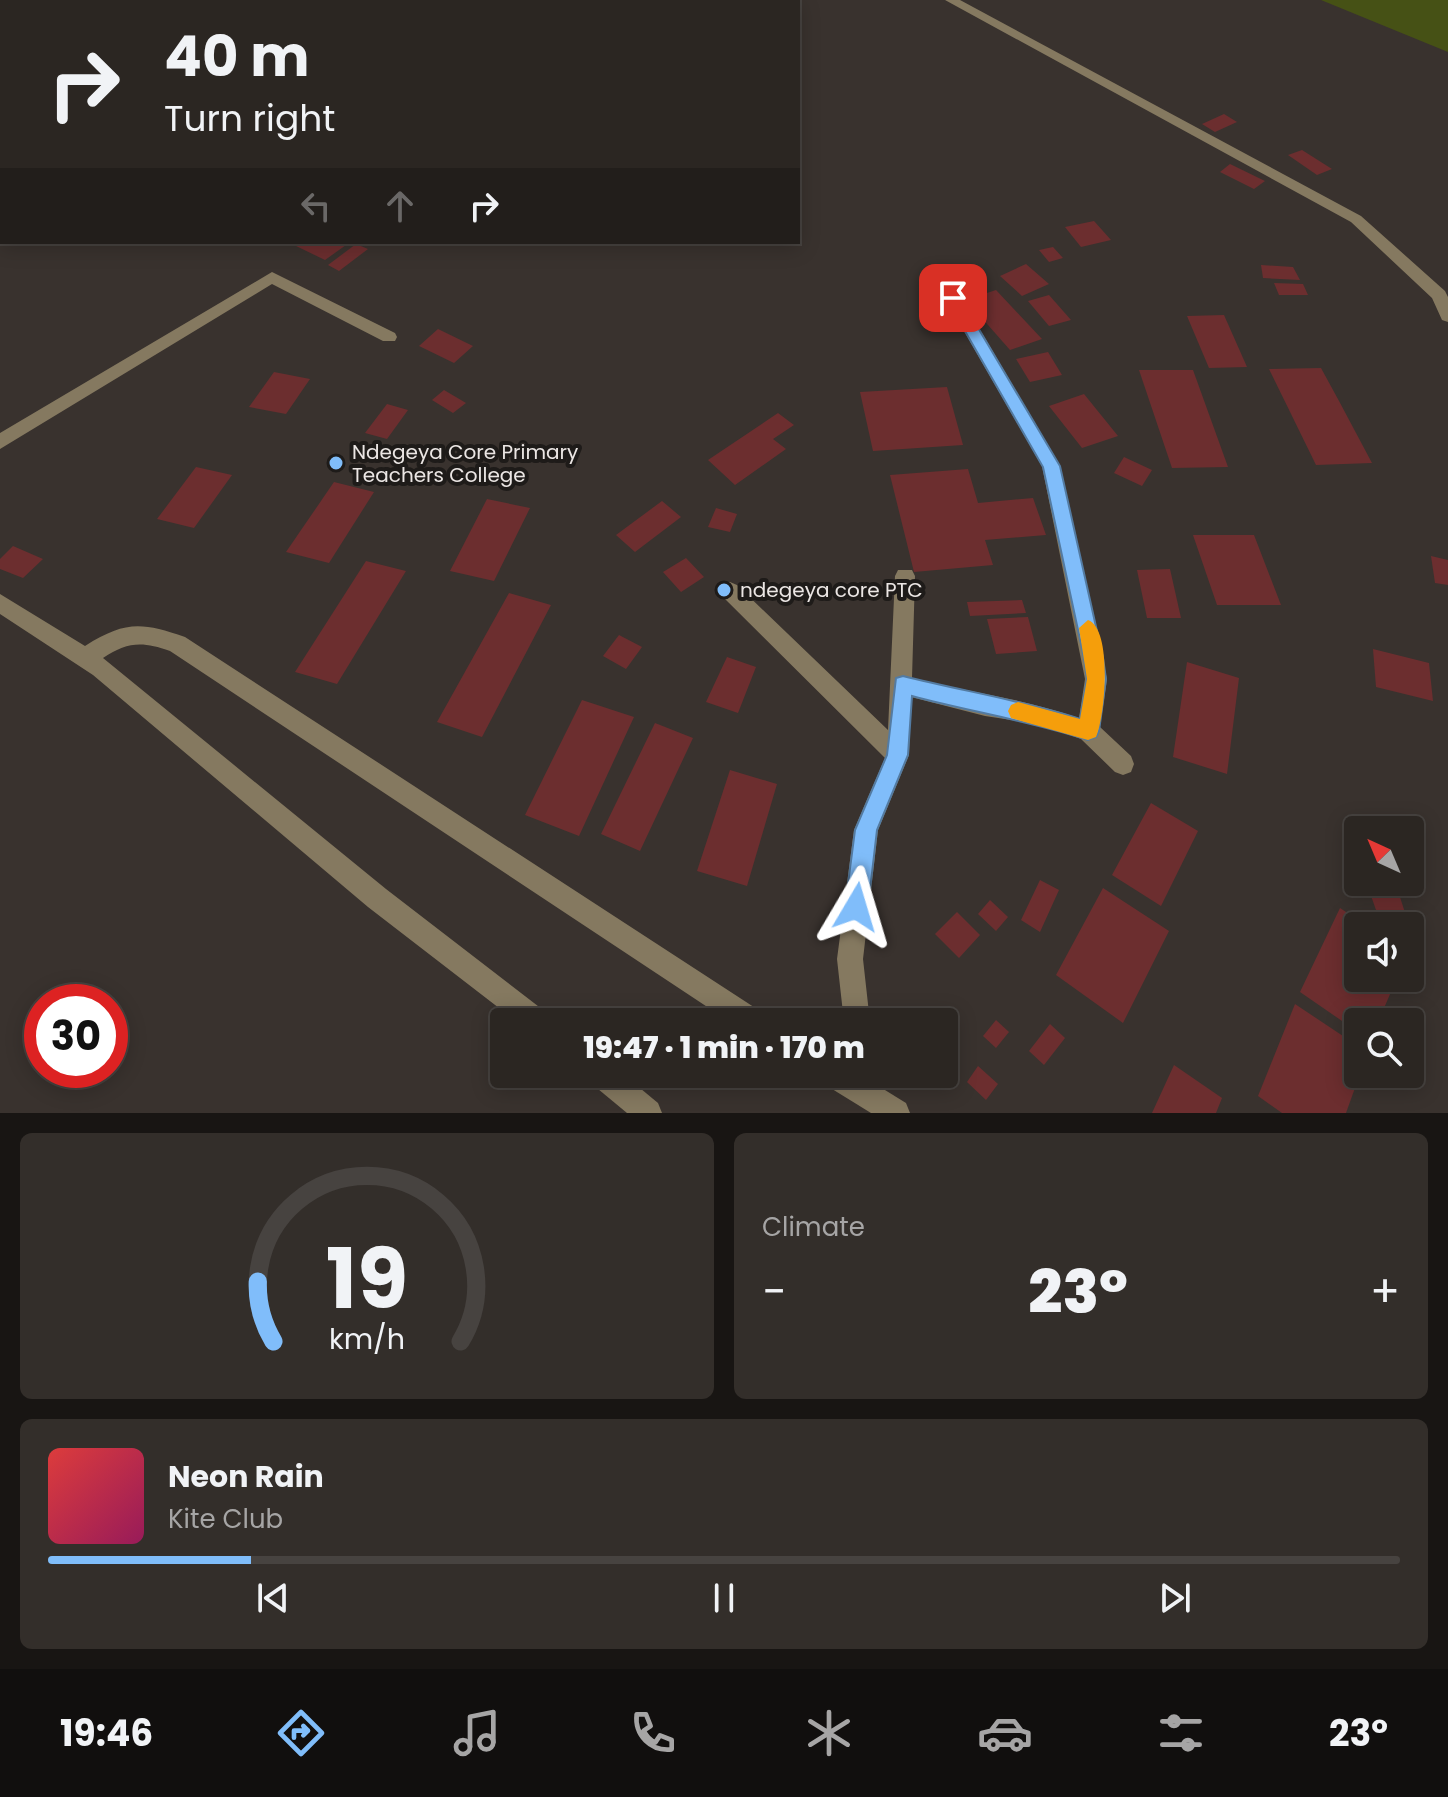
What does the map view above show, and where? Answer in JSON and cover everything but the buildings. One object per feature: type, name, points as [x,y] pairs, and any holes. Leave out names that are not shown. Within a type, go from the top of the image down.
[{"type":"street","points":[[951,0],[1356,219],[1439,295],[1448,316]]},
{"type":"street","points":[[0,442],[272,277],[389,337]]},
{"type":"street","points":[[953,298],[1051,466],[1093,652],[1096,679],[1088,731]]},
{"type":"street","points":[[855,1008],[850,959],[866,830],[898,755],[905,576]]},
{"type":"street","points":[[730,591],[898,755]]},
{"type":"street","points":[[0,603],[101,668],[377,898],[520,1008]]},
{"type":"street","points":[[84,658],[112,641],[140,631],[177,644],[733,1008]]},
{"type":"street","points":[[903,685],[985,706],[1038,714],[1088,731],[1123,764]]},
{"type":"street","points":[[619,1088],[648,1113]]},
{"type":"street","points":[[868,1088],[896,1113]]},
{"type":"green space","points":[[1321,0],[1448,0],[1448,52]]},
{"type":"slow traffic","points":[[1018,711],[1038,714],[1088,731],[1096,679],[1088,628]]},
{"type":"place","name":"Ndegeya Core Primary Teachers College","points":[[336,463]]},
{"type":"place","name":"ndegeya core PTC","points":[[724,590]]},
{"type":"route","points":[[856,907],[866,830],[898,755],[903,685],[985,706],[1038,714],[1088,731],[1096,679],[1094,658],[1051,466],[953,298]]}]
